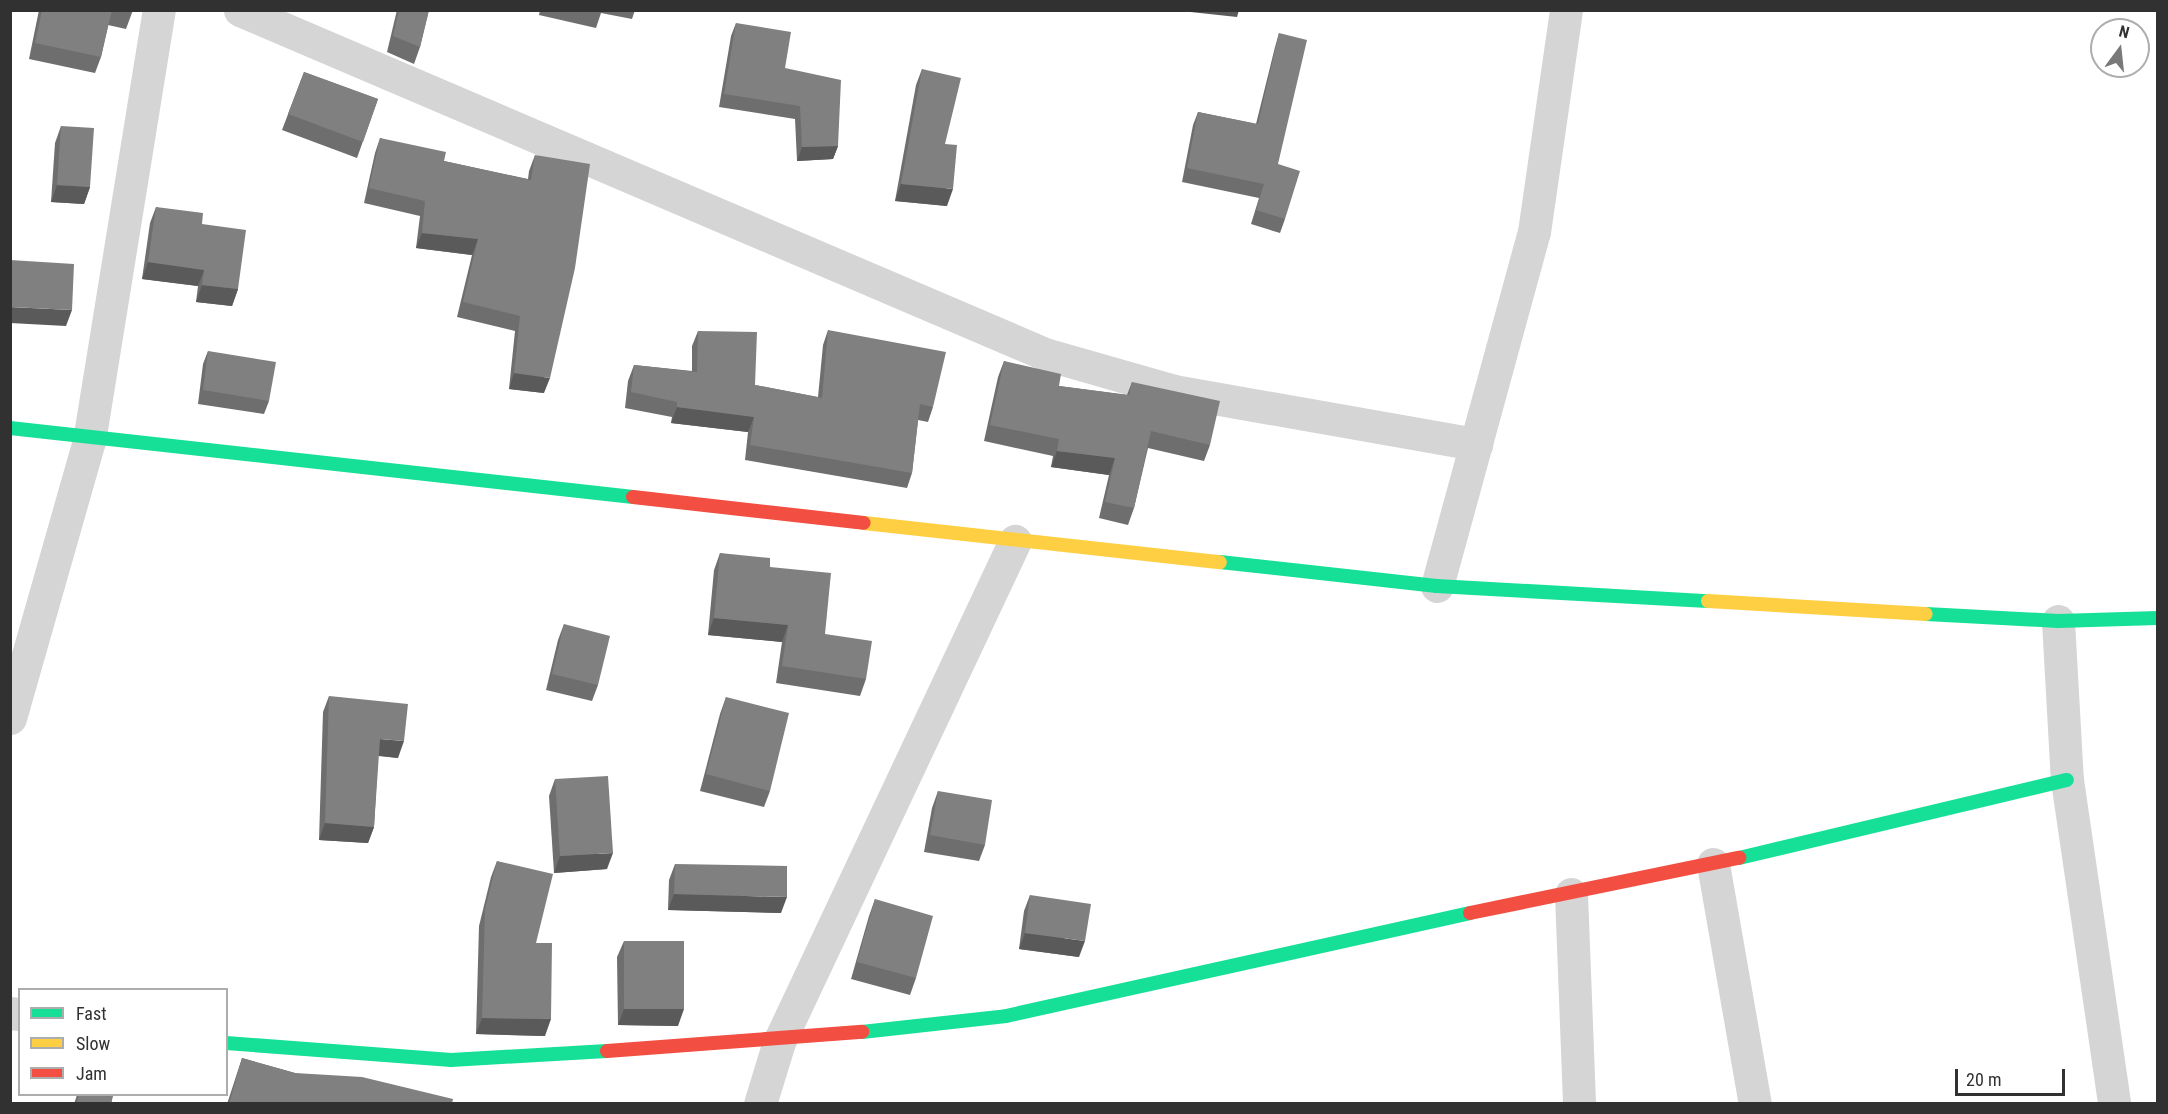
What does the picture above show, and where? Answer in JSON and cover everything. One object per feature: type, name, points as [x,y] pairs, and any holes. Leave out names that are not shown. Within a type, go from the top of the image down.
[{"type":"street","points":[[10,718],[89,441],[159,10]]},
{"type":"street","points":[[240,10],[1045,354],[1174,391],[1476,444]]},
{"type":"street","points":[[1437,586],[1534,232],[1566,10]]},
{"type":"street","points":[[10,428],[89,441],[1437,586],[2058,621],[2157,618]]},
{"type":"street","points":[[760,1104],[779,1042],[1016,541]]},
{"type":"street","points":[[2058,621],[2067,780],[2114,1104]]},
{"type":"street","points":[[228,1043],[451,1060],[779,1042],[1006,1016],[1326,942],[1713,864],[2067,780]]},
{"type":"street","points":[[1713,864],[1755,1104]]},
{"type":"street","points":[[1571,894],[1579,1104]]},
{"type":"building","points":[[42,10],[112,10],[101,57],[35,43]]},
{"type":"building","points":[[399,10],[429,10],[420,47],[393,36]]},
{"type":"building","points":[[736,23],[791,32],[785,68],[841,80],[838,146],[802,147],[800,106],[724,94]]},
{"type":"building","points":[[1279,33],[1307,40],[1278,164],[1300,171],[1285,219],[1256,210],[1264,184],[1187,168],[1198,112],[1258,124]]},
{"type":"building","points":[[922,69],[961,78],[945,144],[957,145],[953,189],[901,184]]},
{"type":"building","points":[[304,72],[378,99],[363,142],[288,114]]},
{"type":"building","points":[[61,126],[94,128],[90,187],[57,185]]},
{"type":"building","points":[[380,138],[446,152],[444,161],[531,180],[535,155],[590,164],[575,268],[550,378],[514,373],[520,316],[463,302],[478,239],[422,233],[425,201],[369,188]]},
{"type":"building","points":[[156,207],[203,213],[202,224],[246,230],[238,289],[202,285],[204,270],[148,262]]},
{"type":"building","points":[[10,260],[74,264],[72,310],[10,307]]},
{"type":"building","points":[[828,330],[946,352],[933,407],[920,404],[912,473],[750,445],[754,417],[677,407],[677,402],[631,392],[634,365],[697,372],[698,331],[757,332],[755,385],[822,398]]},
{"type":"building","points":[[208,351],[276,362],[269,401],[203,390]]},
{"type":"building","points":[[1004,361],[1061,374],[1059,386],[1129,395],[1132,382],[1220,401],[1210,445],[1151,431],[1134,508],[1105,502],[1115,458],[1057,451],[1059,439],[990,425]]},
{"type":"building","points":[[720,553],[770,558],[770,567],[831,573],[825,634],[872,641],[866,679],[782,666],[788,625],[714,618]]},
{"type":"building","points":[[564,624],[610,636],[598,685],[552,674]]},
{"type":"building","points":[[329,696],[408,704],[404,741],[380,739],[374,827],[325,823]]},
{"type":"building","points":[[726,697],[789,713],[770,791],[706,774]]},
{"type":"building","points":[[608,776],[613,853],[560,856],[555,779]]},
{"type":"building","points":[[938,791],[992,800],[985,845],[930,835]]},
{"type":"building","points":[[497,861],[553,874],[536,943],[552,943],[551,1019],[482,1018],[485,909]]},
{"type":"building","points":[[675,864],[787,866],[787,897],[674,894]]},
{"type":"building","points":[[1030,895],[1091,904],[1085,941],[1025,933]]},
{"type":"building","points":[[875,899],[933,916],[916,978],[857,962]]},
{"type":"building","points":[[624,941],[684,941],[684,1009],[624,1009]]},
{"type":"building","points":[[242,1058],[295,1073],[362,1077],[453,1099],[452,1104],[229,1104]]},
{"type":"building","points":[[79,1096],[113,1096],[111,1104],[76,1104]]},
{"type":"traffic: fast","points":[[10,428],[633,497]]},
{"type":"traffic: fast","points":[[1220,562],[1437,586],[1708,601]]},
{"type":"traffic: fast","points":[[1926,614],[2058,621],[2158,618]]},
{"type":"traffic: fast","points":[[1739,858],[2067,780]]},
{"type":"traffic: fast","points":[[862,1032],[1006,1016],[1470,913]]},
{"type":"traffic: fast","points":[[228,1043],[451,1060],[607,1051]]},
{"type":"traffic: slow","points":[[864,523],[1220,562]]},
{"type":"traffic: slow","points":[[1708,601],[1926,614]]},
{"type":"traffic: jam","points":[[633,497],[864,523]]},
{"type":"traffic: jam","points":[[1470,913],[1739,858]]},
{"type":"traffic: jam","points":[[607,1051],[862,1032]]}]
